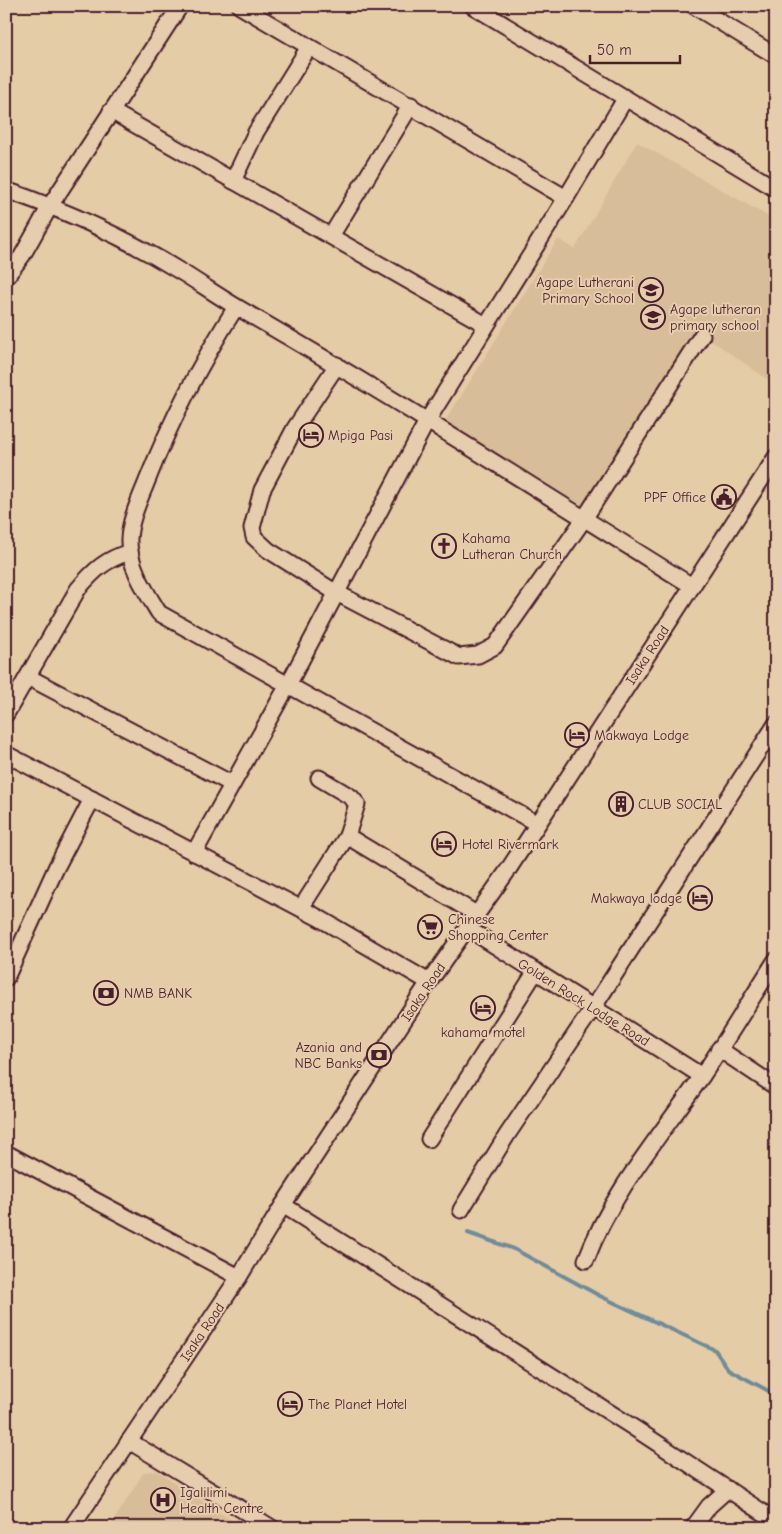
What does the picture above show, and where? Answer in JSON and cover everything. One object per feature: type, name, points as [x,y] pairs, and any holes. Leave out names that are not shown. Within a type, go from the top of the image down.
[{"type":"street","points":[[6,278],[22,256],[50,206],[180,6]]},
{"type":"street","points":[[240,6],[566,198]]},
{"type":"street","points":[[473,6],[776,189]]},
{"type":"street","points":[[694,6],[776,56]]},
{"type":"street","points":[[232,181],[256,132],[310,47]]},
{"type":"street","points":[[194,853],[288,685],[335,592],[427,421],[566,198],[625,99]]},
{"type":"street","points":[[331,236],[411,105]]},
{"type":"street","points":[[112,111],[486,325]]},
{"type":"street","points":[[6,190],[50,206],[118,237],[181,272],[236,307],[337,365],[692,586]]},
{"type":"street","points":[[236,307],[195,374],[154,464],[131,528],[130,552],[146,592],[159,613],[536,823]]},
{"type":"street","points":[[337,365],[295,428],[262,490],[252,528],[254,537],[268,550],[335,592],[459,657],[478,655],[495,646],[584,518],[702,335]]},
{"type":"street","name":"Isaka Road","points":[[70,1528],[239,1277],[283,1205],[428,982],[506,873],[536,823],[776,457]]},
{"type":"street","points":[[6,714],[78,588],[90,574],[112,557],[130,552]]},
{"type":"street","points":[[28,677],[232,784]]},
{"type":"street","points":[[461,1210],[776,724]]},
{"type":"street","points":[[6,754],[301,908],[428,982]]},
{"type":"street","points":[[301,908],[347,836],[356,804],[351,797],[319,778]]},
{"type":"street","points":[[6,978],[56,868],[92,799]]},
{"type":"street","points":[[347,836],[476,914]]},
{"type":"street","name":"Golden Rock Lodge Road","points":[[467,928],[702,1076]]},
{"type":"street","points":[[586,1260],[609,1211],[641,1159],[702,1076],[776,960]]},
{"type":"street","points":[[429,1139],[536,971]]},
{"type":"street","points":[[719,1049],[776,1087]]},
{"type":"street","points":[[6,1153],[239,1277]]},
{"type":"street","points":[[283,1205],[776,1521]]},
{"type":"street","points":[[129,1441],[272,1528]]},
{"type":"street","points":[[694,1528],[708,1506],[728,1489]]},
{"type":"shaded area","name":"Agape Lutherani Primary School","points":[[637,142],[776,221],[776,353],[770,381],[698,331],[578,513],[443,425],[558,239],[575,249]]},
{"type":"shaded area","name":"Igalilimi Health Centre","points":[[157,1471],[242,1528],[109,1528],[144,1472]]},
{"type":"waterway","points":[[468,1233],[514,1249],[600,1296],[715,1350],[728,1369],[776,1395]]},
{"type":"place","name":"Agape Lutherani Primary School","points":[[651,290]]},
{"type":"place","name":"Agape lutheran primary school","points":[[653,317]]},
{"type":"place","name":"Mpiga Pasi","points":[[311,435]]},
{"type":"place","name":"PPF Office","points":[[724,497]]},
{"type":"place","name":"Kahama Lutheran Church","points":[[444,546]]},
{"type":"place","name":"Makwaya Lodge","points":[[577,735]]},
{"type":"place","name":"CLUB SOCIAL","points":[[621,804]]},
{"type":"place","name":"Hotel Rivermark","points":[[444,844]]},
{"type":"place","name":"Makwaya lodge","points":[[700,898]]},
{"type":"place","name":"Chinese Shopping Center","points":[[430,927]]},
{"type":"place","name":"NMB BANK","points":[[106,993]]},
{"type":"place","name":"kahama motel","points":[[483,1008]]},
{"type":"place","name":"Azania and NBC Banks","points":[[379,1055]]},
{"type":"place","name":"The Planet Hotel","points":[[290,1404]]},
{"type":"place","name":"Igalilimi Health Centre","points":[[163,1500]]}]
